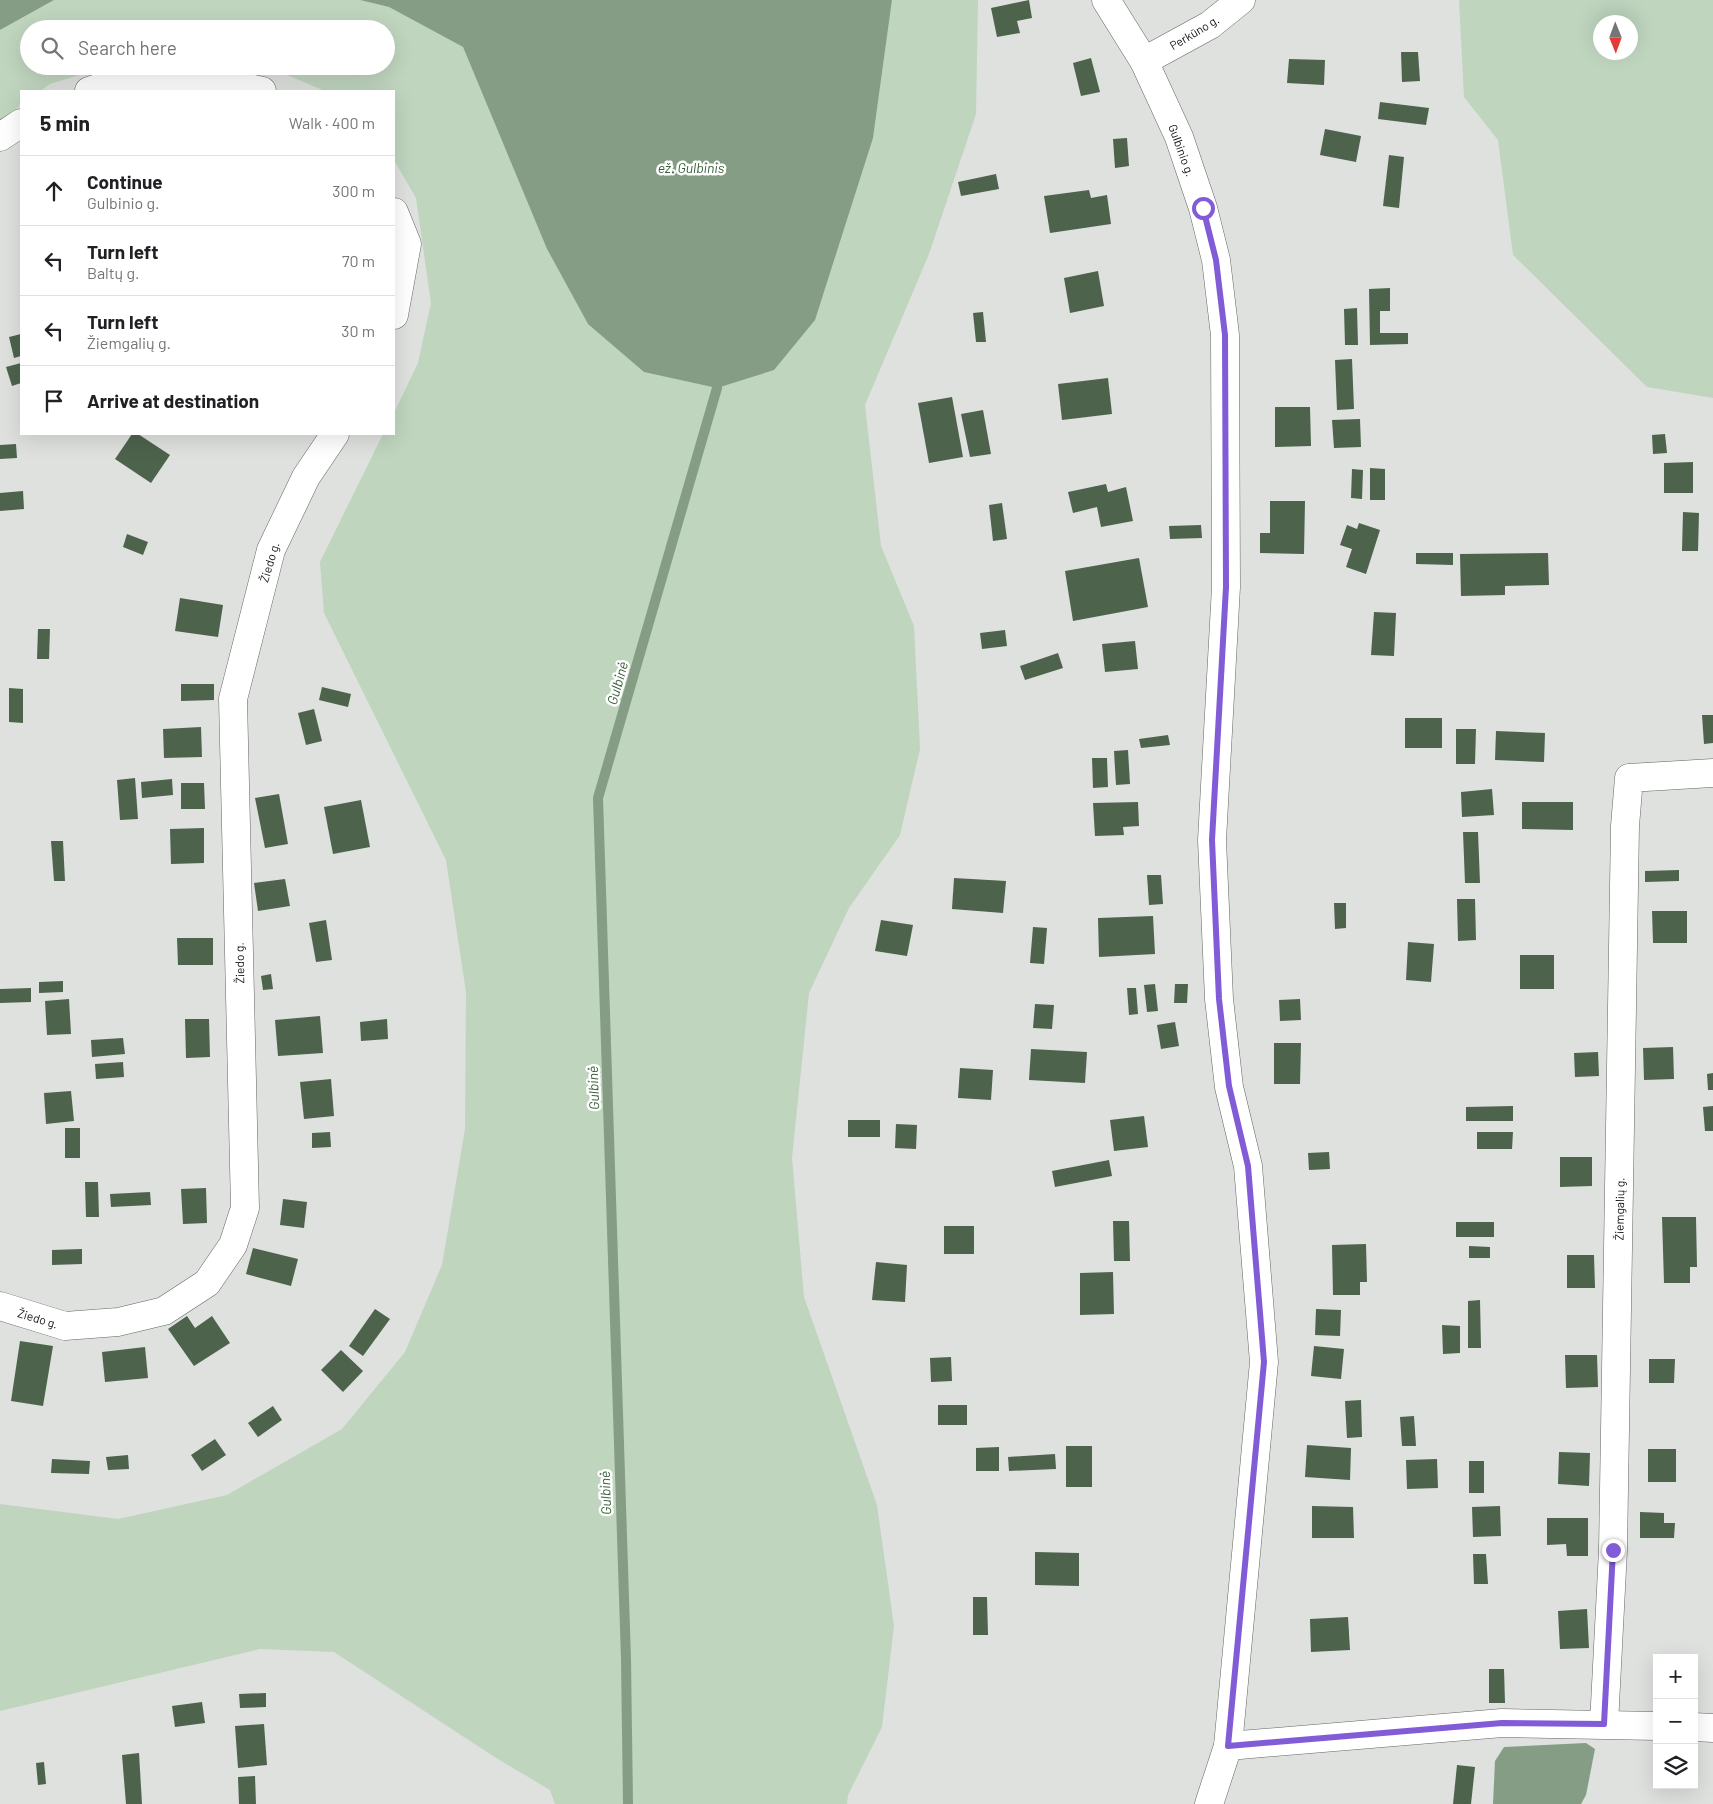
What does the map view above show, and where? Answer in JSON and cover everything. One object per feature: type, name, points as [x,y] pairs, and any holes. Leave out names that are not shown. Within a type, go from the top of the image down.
[{"type":"street","name":"Gulbinio g.","points":[[1106,0],[1144,61],[1180,137],[1203,208],[1216,260],[1225,335],[1226,587],[1212,850],[1219,999],[1229,1086],[1248,1166],[1264,1362],[1228,1746],[1209,1804]]},
{"type":"street","name":"Perkūno g.","points":[[1144,61],[1210,25],[1241,0]]},
{"type":"street","points":[[91,90],[130,77],[201,77],[258,90]]},
{"type":"street","points":[[0,137],[20,124]]},
{"type":"street","points":[[395,214],[407,244],[395,310]]},
{"type":"street","name":"Žiedo g.","points":[[0,1306],[65,1326],[118,1322],[164,1311],[207,1283],[233,1245],[245,1208],[232,699],[271,550],[306,477],[333,435]]},
{"type":"street","name":"Žiemgalių g.","points":[[1604,1724],[1613,1550],[1625,826],[1628,778],[1713,773]]},
{"type":"street","points":[[1228,1746],[1502,1723],[1653,1726]]},
{"type":"street","points":[[1698,1727],[1713,1728]]},
{"type":"shaded area","points":[[54,0],[360,0],[389,7],[463,47],[547,249],[588,324],[873,138],[892,0],[978,0],[976,114],[929,254],[865,405],[881,546],[914,626],[920,749],[900,835],[849,908],[809,993],[792,1158],[804,1297],[877,1505],[894,1626],[882,1727],[848,1795],[847,1804],[555,1804],[550,1790],[493,1756],[334,1652],[260,1649],[0,1711],[0,1504],[118,1519],[227,1495],[342,1429],[405,1352],[442,1265],[465,1129],[466,992],[446,860],[324,613],[320,562],[383,435],[395,435],[395,411],[418,363],[431,303],[416,198],[395,162],[395,90],[323,90],[287,75],[395,75],[395,20],[20,20],[20,75],[79,75],[50,84],[41,90],[20,90],[20,106],[0,120],[0,30]]},
{"type":"shaded area","points":[[1459,0],[1713,0],[1713,398],[1647,387],[1513,255],[1498,140],[1464,97]]},
{"type":"water","points":[[0,0],[54,0],[0,30]]},
{"type":"water","name":"ež. Gulbinis","points":[[360,0],[892,0],[873,138],[815,320],[774,370],[717,388],[644,372],[588,324],[547,249],[463,47],[389,7]]},
{"type":"water","points":[[1586,1743],[1595,1749],[1586,1795],[1581,1804],[1493,1804],[1495,1761],[1504,1747]]},
{"type":"building","points":[[1029,0],[1032,18],[1017,21],[1020,33],[997,37],[991,8]]},
{"type":"building","points":[[1401,52],[1418,52],[1420,81],[1402,82]]},
{"type":"building","points":[[1091,58],[1100,92],[1081,96],[1073,63]]},
{"type":"building","points":[[1289,59],[1325,60],[1324,85],[1287,83]]},
{"type":"building","points":[[1380,102],[1429,108],[1426,125],[1378,119]]},
{"type":"building","points":[[1325,129],[1361,136],[1356,162],[1320,155]]},
{"type":"building","points":[[1127,138],[1129,166],[1115,168],[1113,139]]},
{"type":"building","points":[[1389,155],[1404,157],[1399,208],[1383,206]]},
{"type":"building","points":[[996,174],[999,189],[961,196],[958,182]]},
{"type":"building","points":[[1089,190],[1091,198],[1107,195],[1111,224],[1050,233],[1044,196]]},
{"type":"building","points":[[1098,271],[1104,306],[1070,313],[1064,278]]},
{"type":"building","points":[[1390,288],[1390,311],[1380,311],[1380,333],[1408,333],[1408,344],[1370,345],[1369,289]]},
{"type":"building","points":[[1357,308],[1358,345],[1345,345],[1344,309]]},
{"type":"building","points":[[983,312],[986,342],[976,342],[973,313]]},
{"type":"building","points":[[20,334],[20,356],[14,358],[9,337]]},
{"type":"building","points":[[1352,359],[1354,409],[1337,410],[1335,360]]},
{"type":"building","points":[[20,363],[20,383],[12,386],[6,367]]},
{"type":"building","points":[[1108,378],[1112,414],[1062,420],[1058,384]]},
{"type":"building","points":[[952,397],[963,457],[929,463],[918,403]]},
{"type":"building","points":[[1275,407],[1310,407],[1311,446],[1275,447]]},
{"type":"building","points":[[983,410],[991,454],[970,457],[961,414]]},
{"type":"building","points":[[1360,419],[1361,447],[1334,448],[1332,420]]},
{"type":"building","points":[[1665,434],[1667,453],[1653,454],[1652,435]]},
{"type":"building","points":[[131,435],[140,435],[170,455],[151,483],[115,459]]},
{"type":"building","points":[[16,444],[17,458],[0,459],[0,445]]},
{"type":"building","points":[[1693,462],[1693,493],[1664,493],[1664,463]]},
{"type":"building","points":[[1370,468],[1385,469],[1385,500],[1370,500]]},
{"type":"building","points":[[1352,469],[1363,470],[1362,499],[1351,498]]},
{"type":"building","points":[[1106,484],[1108,492],[1126,487],[1133,521],[1101,527],[1097,507],[1073,513],[1068,492]]},
{"type":"building","points":[[23,491],[24,509],[0,511],[0,493]]},
{"type":"building","points":[[1270,501],[1305,501],[1304,554],[1260,553],[1260,533],[1270,533]]},
{"type":"building","points":[[1002,503],[1007,539],[993,541],[989,505]]},
{"type":"building","points":[[1683,512],[1699,513],[1698,551],[1682,551]]},
{"type":"building","points":[[1359,523],[1380,530],[1366,574],[1346,567],[1352,549],[1340,545],[1347,525],[1357,529]]},
{"type":"building","points":[[1201,525],[1202,538],[1170,539],[1169,526]]},
{"type":"building","points":[[127,534],[148,542],[143,555],[123,547]]},
{"type":"building","points":[[1416,553],[1453,553],[1453,565],[1416,564]]},
{"type":"building","points":[[1548,553],[1549,585],[1505,586],[1505,595],[1461,596],[1460,554]]},
{"type":"building","points":[[1139,558],[1148,607],[1073,621],[1065,571]]},
{"type":"building","points":[[180,598],[223,605],[218,637],[175,631]]},
{"type":"building","points":[[1374,612],[1396,613],[1394,656],[1371,655]]},
{"type":"building","points":[[38,629],[50,629],[49,659],[37,659]]},
{"type":"building","points":[[1005,630],[1007,646],[982,649],[980,633]]},
{"type":"building","points":[[1135,641],[1138,669],[1105,672],[1102,644]]},
{"type":"building","points":[[1058,653],[1063,668],[1025,680],[1020,666]]},
{"type":"building","points":[[181,684],[214,684],[214,700],[181,701]]},
{"type":"building","points":[[322,687],[351,694],[348,707],[319,700]]},
{"type":"building","points":[[9,688],[23,689],[23,723],[9,722]]},
{"type":"building","points":[[314,709],[322,741],[306,745],[298,713]]},
{"type":"building","points":[[1702,715],[1713,715],[1713,743],[1704,744]]},
{"type":"building","points":[[1405,718],[1442,718],[1442,748],[1405,748]]},
{"type":"building","points":[[201,727],[202,757],[164,758],[163,729]]},
{"type":"building","points":[[1456,729],[1476,729],[1475,764],[1456,764]]},
{"type":"building","points":[[1496,731],[1545,733],[1544,762],[1495,760]]},
{"type":"building","points":[[1168,735],[1170,745],[1141,748],[1139,739]]},
{"type":"building","points":[[1128,750],[1130,784],[1116,785],[1114,751]]},
{"type":"building","points":[[1092,758],[1107,758],[1108,787],[1093,788]]},
{"type":"building","points":[[135,778],[138,819],[120,820],[117,780]]},
{"type":"building","points":[[172,779],[173,795],[142,798],[141,782]]},
{"type":"building","points":[[181,783],[204,783],[205,809],[181,809]]},
{"type":"building","points":[[1492,789],[1494,815],[1462,817],[1461,792]]},
{"type":"building","points":[[279,794],[288,844],[265,848],[255,798]]},
{"type":"building","points":[[361,800],[370,847],[333,854],[324,807]]},
{"type":"building","points":[[1138,802],[1139,826],[1123,827],[1124,835],[1095,836],[1093,803]]},
{"type":"building","points":[[1522,802],[1573,802],[1573,830],[1522,829]]},
{"type":"building","points":[[204,828],[204,863],[171,864],[170,829]]},
{"type":"building","points":[[1463,832],[1478,832],[1480,883],[1465,883]]},
{"type":"building","points":[[51,841],[63,841],[65,881],[54,881]]},
{"type":"building","points":[[1679,870],[1679,881],[1645,882],[1645,871]]},
{"type":"building","points":[[1147,875],[1161,875],[1163,904],[1149,905]]},
{"type":"building","points":[[954,878],[1006,881],[1003,913],[952,909]]},
{"type":"building","points":[[285,879],[290,906],[258,911],[254,883]]},
{"type":"building","points":[[1457,899],[1475,899],[1476,940],[1458,941]]},
{"type":"building","points":[[1334,903],[1346,903],[1346,928],[1335,929]]},
{"type":"building","points":[[1652,911],[1687,911],[1687,943],[1653,943]]},
{"type":"building","points":[[1153,916],[1155,954],[1099,957],[1098,918]]},
{"type":"building","points":[[326,920],[332,960],[316,962],[309,923]]},
{"type":"building","points":[[881,920],[913,925],[907,956],[875,951]]},
{"type":"building","points":[[1033,927],[1047,928],[1044,964],[1030,963]]},
{"type":"building","points":[[177,938],[213,938],[213,965],[178,965]]},
{"type":"building","points":[[1408,942],[1434,944],[1431,982],[1406,980]]},
{"type":"building","points":[[1520,955],[1554,955],[1554,989],[1520,989]]},
{"type":"building","points":[[271,974],[273,989],[263,990],[261,976]]},
{"type":"building","points":[[63,981],[63,992],[39,993],[39,982]]},
{"type":"building","points":[[1155,984],[1158,1011],[1147,1012],[1144,985]]},
{"type":"building","points":[[1175,984],[1188,984],[1187,1003],[1174,1003]]},
{"type":"building","points":[[31,988],[31,1002],[0,1003],[0,989]]},
{"type":"building","points":[[1127,988],[1136,988],[1138,1014],[1129,1015]]},
{"type":"building","points":[[69,999],[71,1034],[47,1035],[45,1001]]},
{"type":"building","points":[[1300,999],[1301,1020],[1280,1021],[1279,1000]]},
{"type":"building","points":[[1035,1004],[1054,1005],[1052,1029],[1033,1028]]},
{"type":"building","points":[[320,1016],[323,1053],[278,1056],[275,1020]]},
{"type":"building","points":[[185,1019],[209,1019],[210,1057],[186,1058]]},
{"type":"building","points":[[387,1019],[388,1039],[361,1041],[360,1022]]},
{"type":"building","points":[[1175,1022],[1179,1046],[1161,1049],[1157,1025]]},
{"type":"building","points":[[123,1038],[125,1054],[92,1057],[91,1040]]},
{"type":"building","points":[[1274,1043],[1301,1043],[1300,1084],[1274,1084]]},
{"type":"building","points":[[1673,1047],[1674,1079],[1644,1080],[1643,1048]]},
{"type":"building","points":[[1031,1049],[1087,1052],[1085,1083],[1029,1080]]},
{"type":"building","points":[[1598,1052],[1599,1076],[1575,1077],[1574,1053]]},
{"type":"building","points":[[123,1062],[124,1077],[96,1079],[95,1064]]},
{"type":"building","points":[[960,1068],[993,1070],[991,1100],[958,1098]]},
{"type":"building","points":[[1713,1073],[1713,1090],[1708,1090],[1707,1074]]},
{"type":"building","points":[[331,1079],[334,1116],[304,1119],[300,1082]]},
{"type":"building","points":[[71,1091],[74,1121],[46,1124],[44,1093]]},
{"type":"building","points":[[1513,1106],[1513,1121],[1466,1121],[1466,1107]]},
{"type":"building","points":[[1713,1106],[1713,1131],[1705,1131],[1703,1107]]},
{"type":"building","points":[[1144,1116],[1148,1147],[1114,1151],[1110,1120]]},
{"type":"building","points":[[848,1120],[880,1120],[880,1137],[848,1137]]},
{"type":"building","points":[[896,1124],[917,1125],[916,1149],[895,1148]]},
{"type":"building","points":[[65,1128],[80,1128],[80,1158],[65,1158]]},
{"type":"building","points":[[330,1132],[331,1147],[312,1148],[312,1133]]},
{"type":"building","points":[[1477,1132],[1513,1132],[1512,1149],[1477,1149]]},
{"type":"building","points":[[1329,1152],[1330,1169],[1309,1170],[1308,1153]]},
{"type":"building","points":[[1560,1157],[1592,1157],[1592,1186],[1560,1187]]},
{"type":"building","points":[[1109,1160],[1112,1176],[1055,1187],[1052,1171]]},
{"type":"building","points":[[85,1182],[98,1182],[99,1217],[86,1217]]},
{"type":"building","points":[[206,1188],[207,1223],[183,1224],[181,1189]]},
{"type":"building","points":[[150,1192],[151,1205],[111,1207],[110,1194]]},
{"type":"building","points":[[283,1199],[307,1202],[304,1228],[280,1225]]},
{"type":"building","points":[[1662,1217],[1696,1217],[1697,1267],[1690,1267],[1690,1283],[1664,1283]]},
{"type":"building","points":[[1113,1221],[1129,1221],[1130,1261],[1114,1261]]},
{"type":"building","points":[[1456,1222],[1494,1222],[1494,1237],[1456,1237]]},
{"type":"building","points":[[944,1226],[974,1226],[974,1254],[944,1254]]},
{"type":"building","points":[[1366,1244],[1367,1282],[1360,1282],[1360,1295],[1333,1295],[1332,1245]]},
{"type":"building","points":[[1469,1246],[1490,1247],[1490,1258],[1469,1258]]},
{"type":"building","points":[[253,1248],[298,1259],[291,1286],[246,1274]]},
{"type":"building","points":[[82,1249],[82,1264],[52,1265],[52,1250]]},
{"type":"building","points":[[1567,1255],[1594,1255],[1595,1288],[1567,1288]]},
{"type":"building","points":[[876,1262],[907,1265],[905,1302],[872,1300]]},
{"type":"building","points":[[1113,1272],[1114,1314],[1080,1315],[1080,1273]]},
{"type":"building","points":[[1480,1300],[1481,1348],[1468,1348],[1468,1301]]},
{"type":"building","points":[[375,1309],[390,1319],[363,1356],[349,1346]]},
{"type":"building","points":[[1316,1309],[1341,1310],[1340,1336],[1315,1335]]},
{"type":"building","points":[[187,1316],[195,1328],[212,1316],[230,1343],[194,1366],[168,1329]]},
{"type":"building","points":[[1442,1325],[1460,1326],[1460,1353],[1443,1354]]},
{"type":"building","points":[[20,1341],[53,1346],[43,1406],[11,1401]]},
{"type":"building","points":[[1314,1346],[1344,1349],[1341,1379],[1311,1376]]},
{"type":"building","points":[[145,1347],[148,1378],[105,1382],[102,1352]]},
{"type":"building","points":[[341,1350],[363,1371],[343,1392],[321,1370]]},
{"type":"building","points":[[1565,1355],[1597,1355],[1598,1387],[1566,1388]]},
{"type":"building","points":[[951,1357],[952,1381],[931,1382],[930,1358]]},
{"type":"building","points":[[1649,1359],[1675,1359],[1674,1383],[1649,1383]]},
{"type":"building","points":[[1361,1400],[1362,1437],[1347,1438],[1345,1401]]},
{"type":"building","points":[[938,1405],[967,1405],[967,1425],[938,1425]]},
{"type":"building","points":[[273,1406],[282,1420],[258,1437],[248,1423]]},
{"type":"building","points":[[1414,1416],[1416,1446],[1402,1446],[1400,1417]]},
{"type":"building","points":[[215,1439],[226,1455],[202,1471],[191,1455]]},
{"type":"building","points":[[1307,1445],[1351,1448],[1350,1480],[1305,1477]]},
{"type":"building","points":[[1066,1446],[1092,1446],[1092,1487],[1066,1487]]},
{"type":"building","points":[[999,1447],[999,1471],[976,1471],[976,1448]]},
{"type":"building","points":[[1648,1449],[1676,1449],[1676,1482],[1648,1482]]},
{"type":"building","points":[[1559,1452],[1590,1453],[1589,1486],[1558,1484]]},
{"type":"building","points":[[1055,1454],[1056,1469],[1009,1471],[1008,1457]]},
{"type":"building","points":[[128,1455],[129,1469],[108,1470],[106,1457]]},
{"type":"building","points":[[52,1459],[90,1461],[89,1474],[51,1473]]},
{"type":"building","points":[[1437,1459],[1438,1488],[1407,1489],[1406,1460]]},
{"type":"building","points":[[1469,1461],[1484,1461],[1484,1493],[1469,1493]]},
{"type":"building","points":[[1312,1506],[1353,1507],[1354,1538],[1312,1538]]},
{"type":"building","points":[[1500,1506],[1501,1536],[1473,1537],[1472,1507]]},
{"type":"building","points":[[1640,1512],[1664,1513],[1664,1523],[1675,1523],[1674,1538],[1640,1538]]},
{"type":"building","points":[[1547,1518],[1588,1518],[1588,1556],[1567,1556],[1566,1544],[1547,1545]]},
{"type":"building","points":[[1035,1552],[1079,1553],[1079,1586],[1035,1585]]},
{"type":"building","points":[[1473,1554],[1486,1554],[1488,1584],[1474,1584]]},
{"type":"building","points":[[973,1597],[987,1597],[988,1635],[973,1635]]},
{"type":"building","points":[[1587,1609],[1589,1648],[1560,1649],[1558,1611]]},
{"type":"building","points":[[1348,1617],[1350,1650],[1311,1652],[1310,1619]]},
{"type":"building","points":[[1489,1669],[1504,1669],[1505,1703],[1489,1703]]},
{"type":"building","points":[[266,1693],[266,1707],[240,1708],[239,1694]]},
{"type":"building","points":[[202,1702],[205,1723],[175,1727],[172,1706]]},
{"type":"building","points":[[264,1724],[267,1765],[238,1768],[235,1726]]},
{"type":"building","points":[[139,1753],[142,1804],[126,1804],[122,1755]]},
{"type":"building","points":[[44,1762],[46,1784],[38,1785],[36,1763]]},
{"type":"building","points":[[1457,1765],[1475,1767],[1471,1804],[1453,1804]]},
{"type":"building","points":[[255,1776],[256,1804],[239,1804],[238,1777]]},
{"type":"waterway","name":"Gulbinė","points":[[628,1804],[626,1659],[598,798],[717,388]]},
{"type":"route","points":[[1203,208],[1216,260],[1225,335],[1226,587],[1212,840],[1219,999],[1229,1086],[1248,1166],[1264,1362],[1228,1746],[1502,1723],[1604,1724],[1613,1550]]}]
